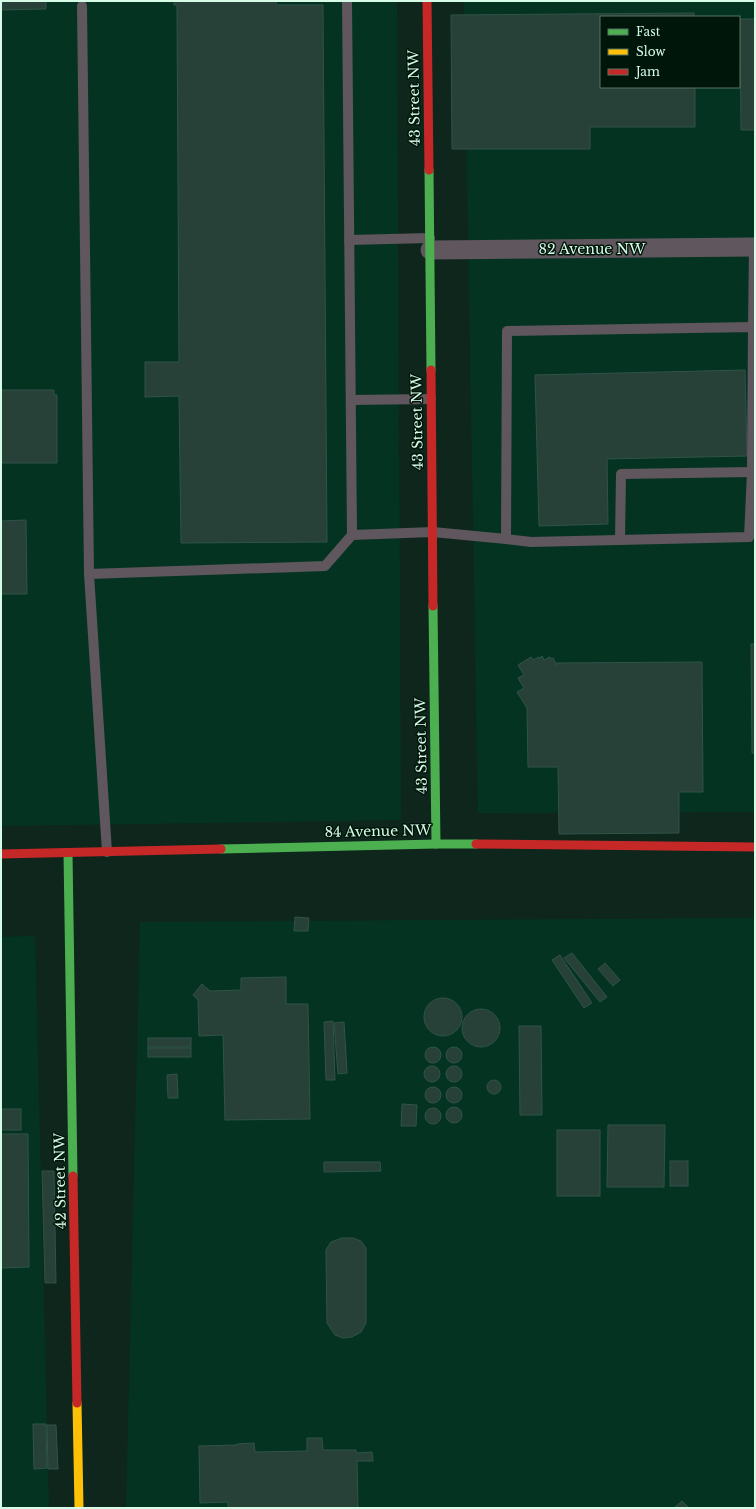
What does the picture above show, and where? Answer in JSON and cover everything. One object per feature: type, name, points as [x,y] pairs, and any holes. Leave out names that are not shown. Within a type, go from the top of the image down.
[{"type":"street","name":"43 Street NW","points":[[427,1],[436,844]]},
{"type":"street","name":"82 Avenue NW","points":[[430,244],[754,248]]},
{"type":"street","name":"84 Avenue NW","points":[[1,854],[68,854],[436,844],[755,847]]},
{"type":"street","name":"42 Street NW","points":[[68,854],[79,1508]]},
{"type":"lane","points":[[89,574],[325,566],[352,535],[347,1]]},
{"type":"lane","points":[[82,6],[89,574],[107,852]]},
{"type":"lane","points":[[349,240],[430,244]]},
{"type":"lane","points":[[352,535],[433,532],[531,542],[750,537],[754,248]]},
{"type":"lane","points":[[506,539],[507,331],[754,327]]},
{"type":"lane","points":[[351,400],[431,399]]},
{"type":"lane","points":[[620,540],[621,474],[752,472]]},
{"type":"shaded area","points":[[1,1],[397,1],[401,820],[1,826]]},
{"type":"shaded area","points":[[464,1],[755,1],[755,812],[478,813]]},
{"type":"shaded area","points":[[755,918],[755,1508],[126,1508],[140,922]]},
{"type":"shaded area","points":[[35,936],[49,1508],[1,1508],[1,937]]},
{"type":"building","points":[[1,1],[46,1],[46,9],[1,10]]},
{"type":"building","points":[[174,1],[276,1],[276,5],[323,5],[327,542],[181,543],[179,396],[145,397],[145,362],[179,362],[177,5],[174,5]]},
{"type":"building","points":[[694,13],[694,16],[600,16],[600,88],[695,88],[695,127],[590,127],[590,149],[452,149],[451,15]]},
{"type":"building","points":[[740,19],[755,19],[755,130],[741,130]]},
{"type":"building","points":[[745,370],[747,456],[607,459],[608,524],[539,526],[535,375]]},
{"type":"building","points":[[1,390],[54,390],[54,395],[57,395],[57,463],[1,463]]},
{"type":"building","points":[[26,520],[27,594],[1,594],[1,521]]},
{"type":"building","points":[[751,644],[755,644],[755,753],[752,753]]},
{"type":"building","points":[[542,656],[544,660],[550,657],[551,659],[553,658],[557,665],[557,663],[702,662],[703,792],[679,792],[679,833],[559,834],[558,767],[528,767],[527,708],[517,692],[524,688],[518,678],[524,675],[518,665],[531,657],[533,660]]},
{"type":"building","points":[[295,917],[309,918],[308,931],[294,931]]},
{"type":"building","points":[[572,953],[607,997],[600,1002],[564,958]]},
{"type":"building","points":[[560,955],[592,1003],[584,1008],[552,960]]},
{"type":"building","points":[[605,963],[620,980],[613,986],[598,969]]},
{"type":"building","points":[[286,977],[286,1004],[308,1004],[310,1119],[225,1120],[223,1035],[199,1036],[198,1000],[193,995],[202,984],[210,991],[241,990],[241,978]]},
{"type":"building","points":[[439,998],[447,998],[457,1003],[461,1010],[461,1024],[457,1031],[447,1036],[439,1036],[429,1031],[427,1028],[424,1021],[424,1013],[429,1003],[432,1001]]},
{"type":"building","points":[[477,1009],[485,1009],[495,1014],[499,1021],[499,1035],[495,1042],[485,1047],[477,1047],[467,1042],[465,1039],[462,1032],[462,1024],[467,1014],[470,1012]]},
{"type":"building","points":[[333,1021],[335,1080],[326,1080],[324,1022]]},
{"type":"building","points":[[344,1022],[347,1073],[338,1074],[334,1023]]},
{"type":"building","points":[[519,1026],[541,1026],[542,1115],[520,1115]]},
{"type":"building","points":[[148,1038],[191,1038],[191,1047],[148,1047]]},
{"type":"building","points":[[433,1047],[439,1049],[441,1055],[439,1061],[433,1063],[427,1061],[425,1055],[427,1049]]},
{"type":"building","points":[[454,1047],[460,1049],[462,1055],[460,1061],[454,1063],[448,1061],[446,1055],[448,1049]]},
{"type":"building","points":[[148,1048],[191,1048],[191,1057],[148,1057]]},
{"type":"building","points":[[432,1066],[438,1068],[440,1074],[438,1080],[432,1082],[426,1080],[424,1074],[426,1068]]},
{"type":"building","points":[[454,1066],[460,1068],[462,1074],[460,1080],[454,1082],[448,1080],[446,1074],[448,1068]]},
{"type":"building","points":[[177,1074],[178,1098],[168,1098],[167,1075]]},
{"type":"building","points":[[491,1080],[497,1080],[501,1084],[501,1090],[497,1094],[491,1094],[487,1090],[487,1084]]},
{"type":"building","points":[[433,1087],[439,1089],[441,1095],[439,1101],[433,1103],[427,1101],[425,1095],[427,1089]]},
{"type":"building","points":[[454,1087],[460,1089],[462,1095],[460,1101],[454,1103],[448,1101],[446,1095],[448,1089]]},
{"type":"building","points":[[402,1104],[417,1105],[416,1126],[401,1126]]},
{"type":"building","points":[[454,1107],[460,1109],[462,1115],[460,1121],[454,1123],[448,1121],[446,1115],[448,1109]]},
{"type":"building","points":[[433,1108],[439,1110],[441,1116],[439,1122],[433,1124],[427,1122],[425,1116],[427,1110]]},
{"type":"building","points":[[1,1109],[21,1109],[21,1130],[1,1130]]},
{"type":"building","points":[[608,1125],[665,1125],[664,1187],[607,1187]]},
{"type":"building","points":[[557,1130],[600,1130],[600,1196],[557,1196]]},
{"type":"building","points":[[1,1134],[28,1134],[29,1267],[1,1268]]},
{"type":"building","points":[[670,1161],[688,1161],[688,1186],[670,1186]]},
{"type":"building","points":[[324,1162],[380,1162],[381,1171],[324,1172]]},
{"type":"building","points":[[42,1171],[54,1171],[56,1283],[45,1283]]},
{"type":"building","points":[[342,1238],[353,1238],[361,1241],[366,1248],[366,1323],[361,1332],[352,1337],[343,1338],[335,1335],[327,1323],[326,1250],[331,1242]]},
{"type":"building","points":[[33,1424],[46,1424],[47,1468],[34,1469]]},
{"type":"building","points":[[47,1425],[56,1425],[58,1469],[48,1469]]},
{"type":"building","points":[[307,1438],[322,1438],[323,1450],[356,1450],[356,1453],[372,1452],[373,1461],[357,1461],[358,1508],[228,1508],[228,1502],[200,1503],[199,1446],[254,1443],[255,1452],[307,1451]]},
{"type":"building","points":[[682,1501],[689,1508],[674,1508]]},
{"type":"traffic: fast","points":[[429,170],[431,370]]},
{"type":"traffic: fast","points":[[433,606],[436,844]]},
{"type":"traffic: fast","points":[[221,849],[476,844]]},
{"type":"traffic: fast","points":[[68,853],[73,1176]]},
{"type":"traffic: slow","points":[[77,1403],[79,1508]]},
{"type":"traffic: jam","points":[[427,1],[429,170]]},
{"type":"traffic: jam","points":[[431,370],[433,606]]},
{"type":"traffic: jam","points":[[476,844],[755,847]]},
{"type":"traffic: jam","points":[[1,854],[221,849]]},
{"type":"traffic: jam","points":[[73,1176],[77,1403]]}]
